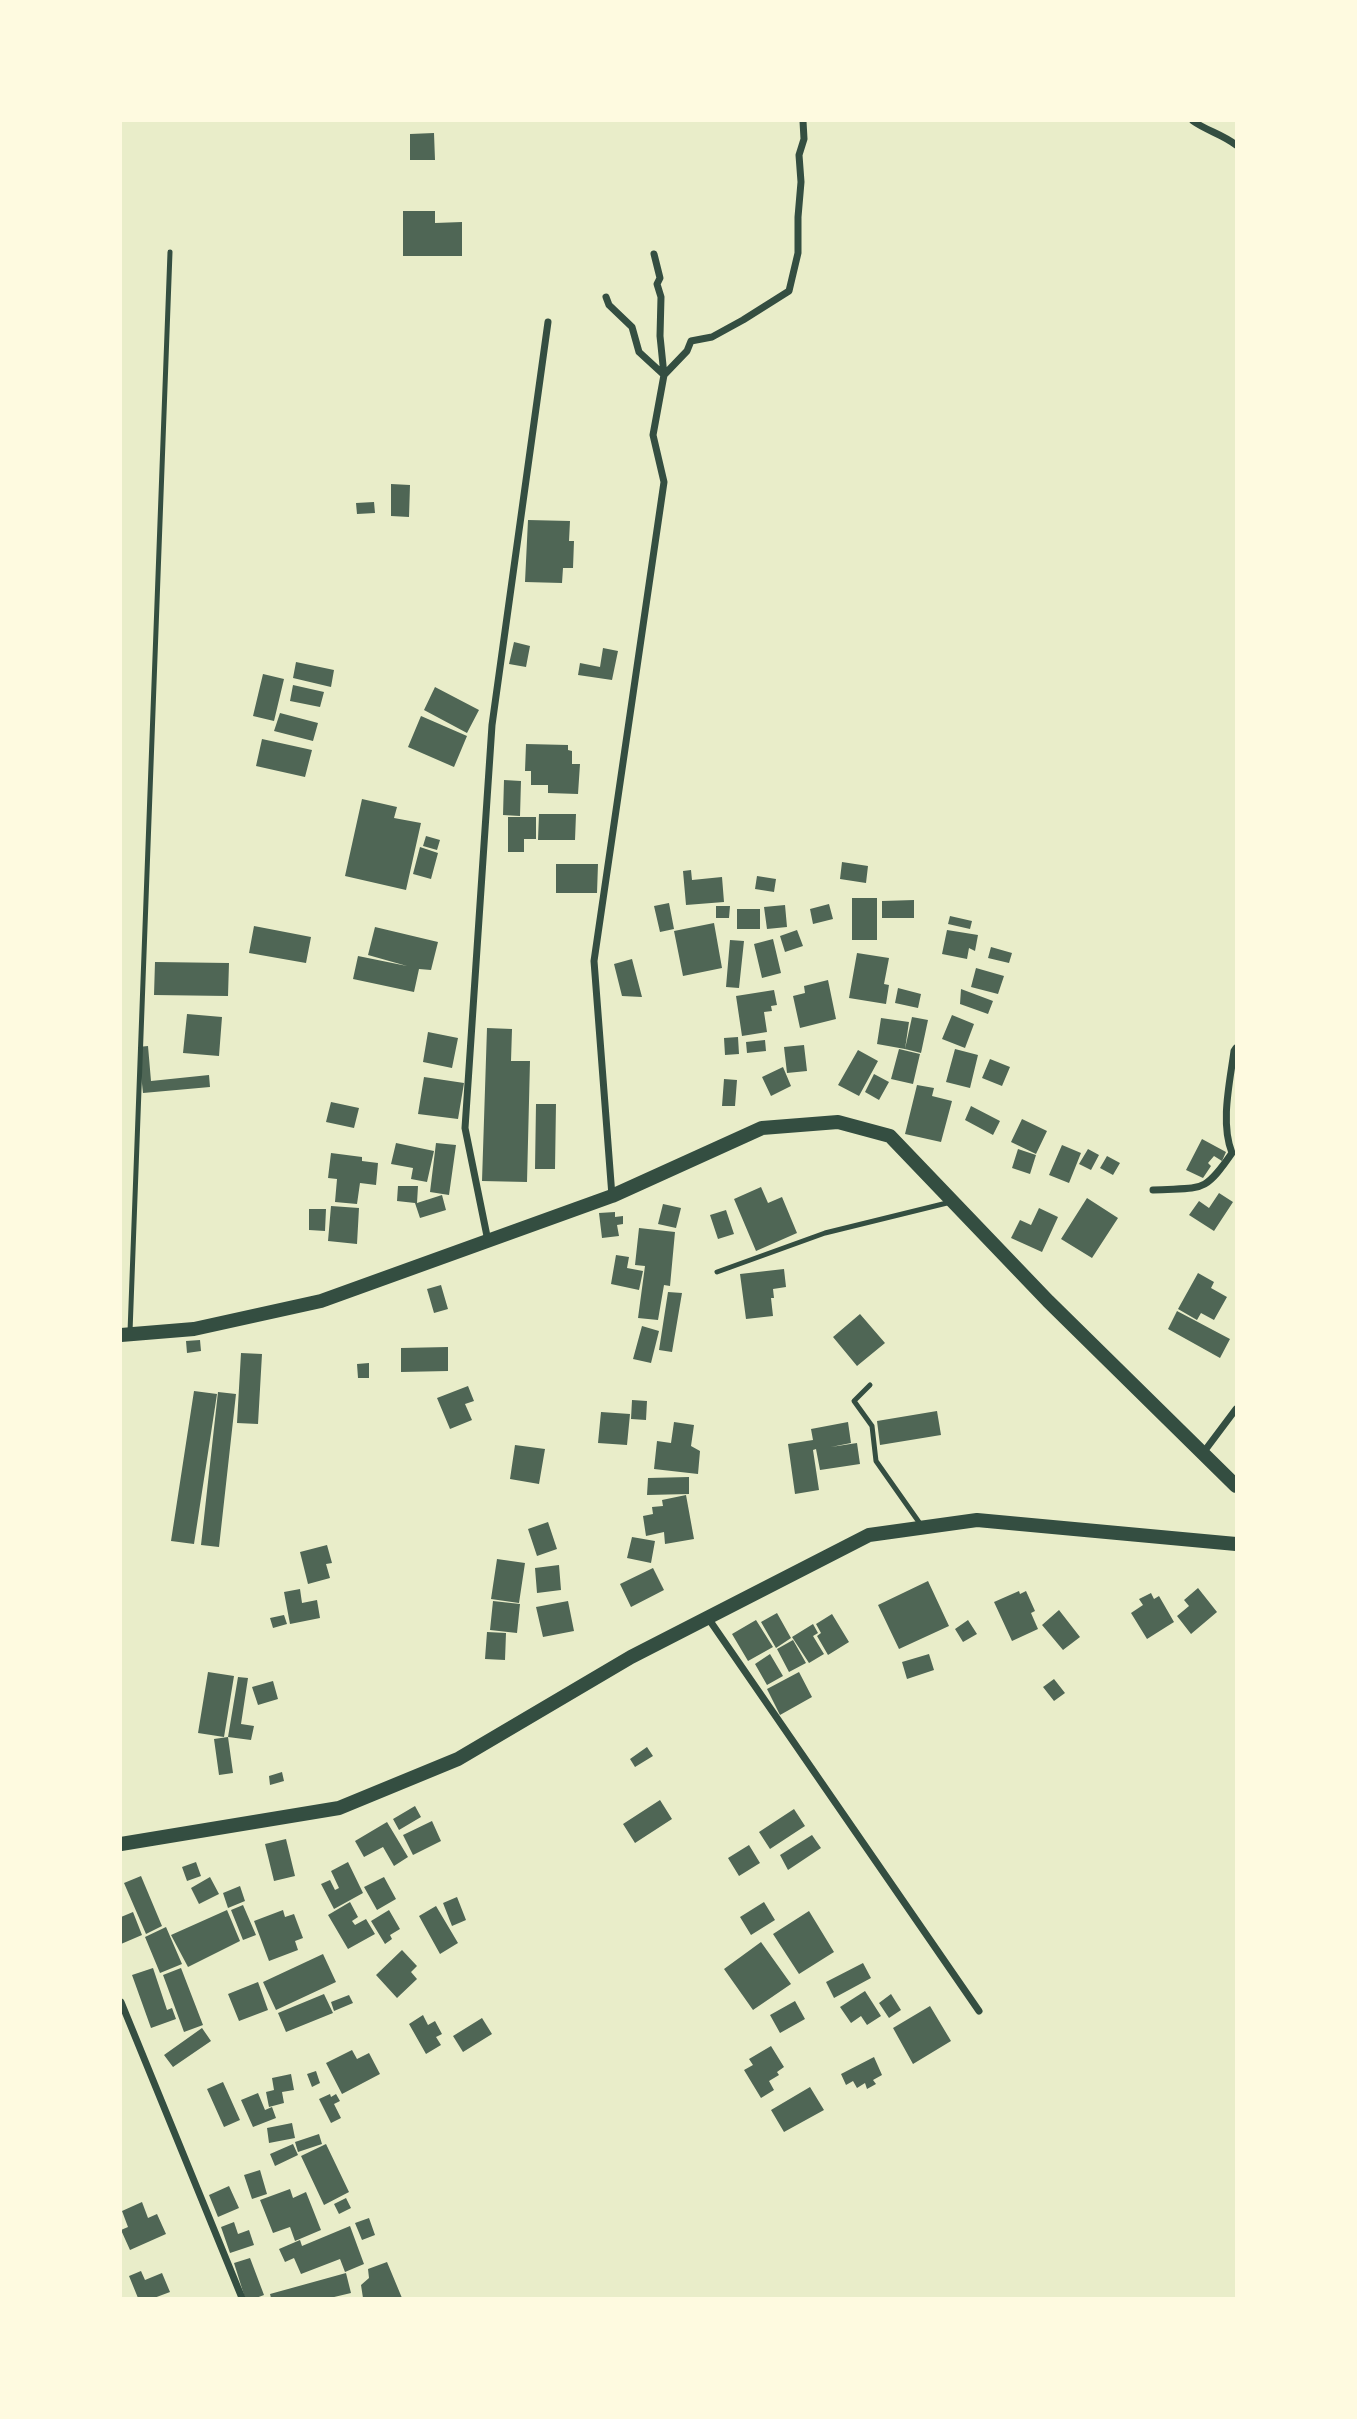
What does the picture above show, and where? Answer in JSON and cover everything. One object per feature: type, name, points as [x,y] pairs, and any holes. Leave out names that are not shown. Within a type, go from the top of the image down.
[{"type":"main road","points":[[125,1335],[194,1329],[321,1301],[612,1195],[762,1128],[838,1122],[890,1136],[1048,1301],[1236,1486]]},
{"type":"main road","points":[[121,1844],[339,1808],[458,1759],[631,1657],[869,1535],[977,1520],[1236,1544]]},
{"type":"street","points":[[664,375],[687,352],[691,341],[712,337],[789,291],[798,253],[801,183],[799,155],[804,139],[803,121]]},
{"type":"street","points":[[1193,121],[1207,130],[1222,134],[1236,145]]},
{"type":"street","points":[[612,1195],[594,961],[664,482],[653,435],[664,375],[660,336],[661,298],[657,284],[660,278],[654,254]]},
{"type":"street","points":[[606,297],[609,305],[632,327],[639,352],[664,375]]},
{"type":"street","points":[[488,1241],[465,1128],[492,725],[548,322]]},
{"type":"street","points":[[1153,1190],[1202,1187],[1214,1179],[1232,1153],[1228,1143],[1228,1103],[1236,1048]]},
{"type":"street","points":[[1203,1453],[1236,1409]]},
{"type":"street","points":[[708,1617],[979,2011]]},
{"type":"street","points":[[121,2002],[243,2298]]},
{"type":"lane","points":[[125,1335],[170,252]]},
{"type":"lane","points":[[717,1272],[825,1233],[954,1201]]},
{"type":"lane","points":[[870,1385],[854,1401],[872,1426],[876,1461],[922,1527]]},
{"type":"building","points":[[434,133],[435,160],[410,160],[410,134]]},
{"type":"building","points":[[403,211],[435,211],[435,223],[462,222],[462,256],[403,256]]},
{"type":"building","points":[[391,484],[410,485],[409,517],[391,516]]},
{"type":"building","points":[[374,502],[375,513],[357,514],[356,503]]},
{"type":"building","points":[[528,520],[570,521],[569,541],[574,541],[573,568],[563,568],[562,583],[525,582]]},
{"type":"building","points":[[514,642],[530,646],[526,667],[509,664]]},
{"type":"building","points":[[603,648],[618,651],[612,680],[578,675],[580,663],[600,667]]},
{"type":"building","points":[[296,662],[334,670],[331,687],[293,678]]},
{"type":"building","points":[[263,674],[284,679],[274,721],[253,716]]},
{"type":"building","points":[[293,685],[324,692],[320,707],[290,701]]},
{"type":"building","points":[[435,687],[479,710],[467,733],[424,710]]},
{"type":"building","points":[[280,713],[318,723],[313,741],[274,731]]},
{"type":"building","points":[[421,716],[467,736],[454,767],[408,747]]},
{"type":"building","points":[[262,739],[312,750],[305,777],[256,766]]},
{"type":"building","points":[[526,744],[568,745],[568,750],[572,751],[572,764],[580,764],[578,794],[548,793],[548,785],[531,785],[531,771],[525,771]]},
{"type":"building","points":[[504,780],[521,781],[520,816],[503,815]]},
{"type":"building","points":[[362,799],[397,807],[394,818],[421,823],[406,890],[345,876]]},
{"type":"building","points":[[539,814],[576,814],[575,840],[538,840]]},
{"type":"building","points":[[508,817],[536,817],[536,839],[524,839],[524,852],[508,852]]},
{"type":"building","points":[[426,836],[440,840],[437,850],[423,846]]},
{"type":"building","points":[[420,847],[438,853],[431,879],[413,874]]},
{"type":"building","points":[[842,862],[868,866],[866,883],[840,879]]},
{"type":"building","points":[[556,864],[598,864],[597,893],[556,893]]},
{"type":"building","points":[[691,870],[692,880],[722,877],[724,902],[686,905],[683,871]]},
{"type":"building","points":[[757,876],[776,879],[774,892],[755,889]]},
{"type":"building","points":[[852,898],[877,898],[877,940],[852,940]]},
{"type":"building","points":[[914,900],[914,918],[882,918],[882,901]]},
{"type":"building","points":[[669,903],[674,929],[660,932],[654,906]]},
{"type":"building","points":[[829,904],[833,919],[813,924],[810,909]]},
{"type":"building","points":[[785,905],[787,927],[767,929],[764,907]]},
{"type":"building","points":[[716,906],[730,906],[729,918],[716,918]]},
{"type":"building","points":[[737,909],[760,909],[760,929],[737,929]]},
{"type":"building","points":[[950,916],[972,921],[970,929],[948,924]]},
{"type":"building","points":[[714,923],[722,968],[683,976],[674,931]]},
{"type":"building","points":[[254,926],[311,937],[306,963],[249,953]]},
{"type":"building","points":[[375,927],[438,942],[431,970],[419,969],[414,992],[353,979],[358,956],[407,966],[368,955]]},
{"type":"building","points":[[797,930],[803,946],[785,952],[780,936]]},
{"type":"building","points":[[947,930],[978,935],[975,951],[969,948],[967,959],[942,954]]},
{"type":"building","points":[[773,939],[781,973],[762,978],[754,944]]},
{"type":"building","points":[[730,940],[744,941],[739,988],[726,987]]},
{"type":"building","points":[[991,947],[1012,953],[1009,963],[988,958]]},
{"type":"building","points":[[857,953],[889,958],[884,984],[889,985],[886,1004],[849,998]]},
{"type":"building","points":[[632,959],[642,997],[622,996],[614,964]]},
{"type":"building","points":[[155,962],[229,963],[228,996],[154,995]]},
{"type":"building","points":[[976,968],[1004,976],[998,994],[971,987]]},
{"type":"building","points":[[828,980],[836,1019],[800,1028],[793,996],[805,993],[804,986]]},
{"type":"building","points":[[898,988],[921,994],[918,1008],[895,1003]]},
{"type":"building","points":[[961,989],[993,1001],[988,1014],[960,1004]]},
{"type":"building","points":[[774,990],[777,1005],[771,1006],[772,1011],[764,1012],[767,1032],[742,1036],[736,996]]},
{"type":"building","points":[[187,1014],[222,1017],[219,1056],[183,1053]]},
{"type":"building","points":[[952,1015],[974,1024],[965,1048],[942,1039]]},
{"type":"building","points":[[912,1017],[928,1020],[921,1053],[905,1049]]},
{"type":"building","points":[[881,1018],[909,1022],[905,1049],[877,1044]]},
{"type":"building","points":[[487,1028],[512,1029],[511,1061],[530,1061],[527,1182],[482,1181]]},
{"type":"building","points":[[428,1032],[458,1038],[452,1068],[423,1062]]},
{"type":"building","points":[[738,1037],[739,1054],[725,1055],[724,1038]]},
{"type":"building","points":[[765,1040],[766,1051],[747,1053],[746,1042]]},
{"type":"building","points":[[804,1045],[807,1071],[787,1073],[784,1047]]},
{"type":"building","points":[[148,1046],[151,1081],[209,1075],[210,1087],[143,1093],[138,1047]]},
{"type":"building","points":[[899,1049],[920,1054],[913,1084],[891,1079]]},
{"type":"building","points":[[955,1049],[978,1055],[970,1088],[946,1082]]},
{"type":"building","points":[[858,1050],[878,1061],[859,1096],[838,1085]]},
{"type":"building","points":[[990,1059],[1010,1067],[1002,1086],[982,1078]]},
{"type":"building","points":[[783,1067],[791,1086],[771,1096],[762,1077]]},
{"type":"building","points":[[874,1074],[889,1082],[879,1100],[865,1092]]},
{"type":"building","points":[[424,1077],[464,1083],[458,1119],[418,1114]]},
{"type":"building","points":[[724,1079],[737,1080],[735,1106],[722,1106]]},
{"type":"building","points":[[917,1085],[934,1088],[932,1096],[952,1101],[941,1142],[905,1134]]},
{"type":"building","points":[[331,1102],[359,1108],[354,1128],[326,1122]]},
{"type":"building","points":[[536,1104],[556,1104],[555,1169],[535,1169]]},
{"type":"building","points":[[971,1106],[1000,1121],[993,1135],[965,1120]]},
{"type":"building","points":[[1022,1119],[1047,1131],[1036,1154],[1011,1142]]},
{"type":"building","points":[[1202,1139],[1226,1152],[1222,1161],[1214,1156],[1208,1163],[1211,1166],[1203,1178],[1186,1170]]},
{"type":"building","points":[[396,1143],[434,1151],[427,1182],[411,1179],[413,1168],[391,1164]]},
{"type":"building","points":[[436,1143],[456,1145],[449,1195],[430,1192]]},
{"type":"building","points":[[1062,1145],[1081,1153],[1069,1183],[1049,1175]]},
{"type":"building","points":[[1018,1149],[1036,1155],[1030,1174],[1012,1168]]},
{"type":"building","points":[[1088,1149],[1099,1155],[1091,1170],[1079,1164]]},
{"type":"building","points":[[331,1153],[362,1157],[362,1161],[378,1163],[376,1185],[360,1183],[357,1204],[335,1202],[337,1179],[328,1178]]},
{"type":"building","points":[[1107,1156],[1120,1163],[1113,1175],[1100,1168]]},
{"type":"building","points":[[398,1186],[418,1186],[417,1203],[442,1195],[446,1210],[420,1218],[415,1203],[397,1201]]},
{"type":"building","points":[[761,1187],[768,1203],[782,1197],[797,1233],[756,1251],[734,1199]]},
{"type":"building","points":[[1219,1193],[1233,1202],[1214,1231],[1189,1215],[1199,1201],[1209,1208]]},
{"type":"building","points":[[1087,1198],[1118,1218],[1092,1258],[1061,1239]]},
{"type":"building","points":[[663,1204],[681,1208],[676,1228],[658,1224]]},
{"type":"building","points":[[331,1206],[359,1208],[357,1244],[328,1241]]},
{"type":"building","points":[[1039,1208],[1058,1217],[1042,1252],[1011,1238],[1020,1220],[1031,1225]]},
{"type":"building","points":[[309,1209],[326,1209],[325,1231],[309,1230]]},
{"type":"building","points":[[726,1210],[734,1234],[718,1239],[710,1215]]},
{"type":"building","points":[[615,1212],[615,1217],[623,1216],[623,1224],[617,1225],[619,1236],[602,1238],[599,1213]]},
{"type":"building","points":[[639,1228],[675,1232],[670,1286],[664,1285],[658,1320],[638,1318],[645,1266],[635,1265]]},
{"type":"building","points":[[616,1255],[629,1257],[627,1268],[643,1271],[639,1290],[611,1284]]},
{"type":"building","points":[[784,1269],[786,1287],[773,1289],[773,1316],[746,1319],[740,1274]]},
{"type":"building","points":[[1198,1273],[1214,1282],[1211,1288],[1227,1297],[1214,1320],[1201,1313],[1197,1320],[1178,1309]]},
{"type":"building","points":[[441,1285],[448,1309],[434,1313],[427,1289]]},
{"type":"building","points":[[668,1292],[682,1293],[672,1352],[659,1350]]},
{"type":"building","points":[[1177,1311],[1230,1339],[1220,1358],[1168,1329]]},
{"type":"building","points":[[860,1314],[885,1343],[857,1366],[833,1337]]},
{"type":"building","points":[[642,1326],[659,1331],[651,1363],[633,1359]]},
{"type":"building","points":[[200,1340],[201,1351],[187,1353],[186,1341]]},
{"type":"building","points":[[448,1347],[448,1371],[401,1372],[401,1348]]},
{"type":"building","points":[[241,1353],[262,1354],[258,1424],[237,1423]]},
{"type":"building","points":[[369,1363],[369,1378],[358,1378],[357,1364]]},
{"type":"building","points":[[468,1386],[474,1401],[465,1404],[472,1420],[450,1429],[437,1398]]},
{"type":"building","points":[[194,1391],[217,1394],[194,1544],[171,1541]]},
{"type":"building","points":[[218,1392],[236,1394],[219,1547],[201,1545]]},
{"type":"building","points":[[632,1400],[647,1401],[646,1420],[631,1419]]},
{"type":"building","points":[[937,1411],[941,1435],[880,1445],[877,1421]]},
{"type":"building","points":[[601,1412],[630,1414],[627,1445],[598,1443]]},
{"type":"building","points":[[674,1422],[694,1425],[691,1446],[700,1451],[698,1474],[654,1469],[657,1441],[671,1443]]},
{"type":"building","points":[[848,1422],[851,1443],[831,1447],[857,1443],[860,1464],[820,1470],[816,1449],[813,1450],[819,1490],[795,1494],[788,1444],[813,1440],[811,1429]]},
{"type":"building","points":[[515,1445],[545,1449],[539,1484],[510,1479]]},
{"type":"building","points":[[689,1477],[689,1494],[647,1495],[648,1478]]},
{"type":"building","points":[[686,1495],[694,1539],[665,1544],[664,1532],[646,1536],[643,1516],[653,1514],[652,1507],[663,1506],[662,1500]]},
{"type":"building","points":[[548,1522],[557,1549],[537,1556],[528,1529]]},
{"type":"building","points":[[632,1537],[655,1541],[651,1563],[627,1558]]},
{"type":"building","points":[[327,1545],[332,1563],[326,1564],[330,1578],[308,1584],[300,1552]]},
{"type":"building","points":[[497,1559],[525,1563],[519,1603],[491,1599]]},
{"type":"building","points":[[559,1565],[561,1590],[537,1593],[535,1568]]},
{"type":"building","points":[[653,1568],[664,1590],[631,1607],[620,1584]]},
{"type":"building","points":[[928,1581],[949,1626],[899,1649],[878,1605]]},
{"type":"building","points":[[1198,1588],[1217,1612],[1191,1634],[1177,1616],[1189,1606],[1184,1600]]},
{"type":"building","points":[[300,1589],[302,1603],[317,1600],[320,1618],[290,1624],[284,1592]]},
{"type":"building","points":[[1019,1591],[1020,1594],[1026,1591],[1035,1611],[1031,1613],[1038,1629],[1012,1641],[994,1602]]},
{"type":"building","points":[[1151,1593],[1154,1599],[1159,1596],[1174,1622],[1147,1639],[1131,1613],[1143,1605],[1139,1599]]},
{"type":"building","points":[[493,1601],[520,1604],[517,1633],[490,1630]]},
{"type":"building","points":[[568,1601],[574,1631],[543,1637],[536,1607]]},
{"type":"building","points":[[1059,1610],[1080,1637],[1063,1650],[1042,1625]]},
{"type":"building","points":[[777,1613],[791,1638],[776,1648],[761,1622]]},
{"type":"building","points":[[832,1614],[849,1642],[828,1655],[817,1636],[821,1633],[816,1624]]},
{"type":"building","points":[[284,1615],[287,1624],[273,1628],[270,1618]]},
{"type":"building","points":[[756,1620],[773,1647],[748,1661],[732,1634]]},
{"type":"building","points":[[968,1620],[977,1634],[963,1642],[955,1629]]},
{"type":"building","points":[[813,1624],[818,1633],[813,1636],[824,1654],[809,1663],[792,1637]]},
{"type":"building","points":[[487,1632],[506,1633],[505,1660],[485,1659]]},
{"type":"building","points":[[793,1640],[806,1663],[789,1672],[777,1649]]},
{"type":"building","points":[[770,1654],[783,1676],[767,1685],[755,1664]]},
{"type":"building","points":[[929,1654],[934,1670],[907,1679],[902,1662]]},
{"type":"building","points":[[208,1672],[234,1676],[224,1737],[198,1733]]},
{"type":"building","points":[[799,1672],[812,1697],[780,1715],[767,1689]]},
{"type":"building","points":[[238,1677],[248,1678],[241,1724],[254,1726],[251,1740],[228,1737]]},
{"type":"building","points":[[1054,1679],[1065,1693],[1054,1701],[1043,1687]]},
{"type":"building","points":[[273,1681],[278,1699],[258,1705],[252,1687]]},
{"type":"building","points":[[228,1737],[233,1773],[219,1775],[214,1739]]},
{"type":"building","points":[[647,1747],[653,1756],[635,1767],[630,1759]]},
{"type":"building","points":[[282,1772],[284,1781],[270,1785],[269,1776]]},
{"type":"building","points":[[660,1800],[672,1819],[635,1843],[623,1824]]},
{"type":"building","points":[[415,1806],[421,1817],[399,1830],[393,1819]]},
{"type":"building","points":[[794,1809],[805,1826],[770,1849],[759,1832]]},
{"type":"building","points":[[432,1821],[441,1841],[413,1855],[403,1835]]},
{"type":"building","points":[[387,1822],[408,1857],[394,1866],[383,1847],[364,1857],[355,1841]]},
{"type":"building","points":[[812,1835],[821,1848],[788,1870],[780,1855]]},
{"type":"building","points":[[286,1839],[295,1876],[274,1881],[265,1844]]},
{"type":"building","points":[[749,1845],[760,1863],[739,1876],[728,1858]]},
{"type":"building","points":[[196,1862],[201,1876],[187,1881],[182,1867]]},
{"type":"building","points":[[348,1862],[363,1893],[334,1909],[321,1884],[330,1880],[335,1890],[339,1888],[331,1871]]},
{"type":"building","points":[[141,1876],[162,1926],[146,1934],[124,1883]]},
{"type":"building","points":[[210,1877],[219,1894],[199,1904],[191,1888]]},
{"type":"building","points":[[384,1877],[396,1899],[377,1910],[364,1887]]},
{"type":"building","points":[[240,1886],[245,1901],[228,1908],[223,1893]]},
{"type":"building","points":[[457,1897],[466,1920],[452,1926],[443,1903]]},
{"type":"building","points":[[350,1902],[358,1917],[352,1921],[355,1925],[366,1919],[375,1934],[348,1949],[328,1915]]},
{"type":"building","points":[[764,1902],[775,1920],[751,1935],[740,1917]]},
{"type":"building","points":[[243,1905],[256,1935],[243,1940],[231,1910]]},
{"type":"building","points":[[436,1906],[458,1943],[440,1954],[419,1916]]},
{"type":"building","points":[[227,1910],[240,1941],[188,1967],[171,1935]]},
{"type":"building","points":[[283,1910],[285,1917],[294,1914],[303,1938],[295,1941],[298,1950],[269,1961],[254,1921]]},
{"type":"building","points":[[389,1910],[400,1929],[390,1935],[392,1939],[385,1944],[371,1921]]},
{"type":"building","points":[[809,1911],[834,1952],[799,1974],[773,1934]]},
{"type":"building","points":[[133,1912],[142,1935],[121,1944],[121,1917]]},
{"type":"building","points":[[166,1927],[182,1964],[160,1973],[145,1937]]},
{"type":"building","points":[[761,1942],[791,1984],[753,2010],[724,1969]]},
{"type":"building","points":[[402,1950],[417,1966],[411,1972],[417,1979],[397,1998],[376,1975]]},
{"type":"building","points":[[323,1954],[336,1982],[276,2010],[263,1982]]},
{"type":"building","points":[[863,1963],[871,1978],[834,1998],[826,1982]]},
{"type":"building","points":[[153,1968],[167,2010],[172,2008],[176,2019],[151,2028],[132,1975]]},
{"type":"building","points":[[181,1968],[203,2025],[184,2032],[163,1975]]},
{"type":"building","points":[[258,1982],[268,2010],[239,2021],[228,1994]]},
{"type":"building","points":[[865,1991],[881,2016],[867,2025],[861,2016],[851,2023],[840,2007]]},
{"type":"building","points":[[324,1994],[333,2013],[286,2032],[278,2013]]},
{"type":"building","points":[[891,1994],[901,2010],[889,2018],[879,2003]]},
{"type":"building","points":[[349,1995],[353,2003],[334,2011],[331,2002]]},
{"type":"building","points":[[795,2001],[805,2019],[780,2033],[770,2015]]},
{"type":"building","points":[[930,2006],[951,2041],[913,2064],[893,2028]]},
{"type":"building","points":[[423,2015],[428,2025],[435,2021],[442,2034],[436,2037],[441,2045],[426,2054],[409,2024]]},
{"type":"building","points":[[482,2018],[492,2034],[463,2052],[453,2036]]},
{"type":"building","points":[[202,2028],[211,2041],[173,2067],[164,2055]]},
{"type":"building","points":[[771,2046],[784,2067],[777,2072],[779,2075],[769,2081],[774,2090],[761,2098],[744,2070],[753,2065],[749,2059]]},
{"type":"building","points":[[352,2050],[357,2059],[369,2053],[380,2074],[342,2094],[326,2063]]},
{"type":"building","points":[[874,2057],[882,2075],[873,2080],[876,2084],[867,2089],[865,2083],[857,2088],[853,2081],[846,2085],[841,2074]]},
{"type":"building","points":[[316,2071],[320,2083],[312,2087],[307,2074]]},
{"type":"building","points":[[291,2074],[294,2090],[282,2092],[284,2103],[269,2107],[266,2092],[274,2090],[272,2078]]},
{"type":"building","points":[[223,2082],[240,2120],[224,2127],[207,2089]]},
{"type":"building","points":[[810,2087],[824,2110],[784,2132],[771,2110]]},
{"type":"building","points":[[258,2093],[265,2110],[272,2107],[276,2118],[253,2127],[241,2100]]},
{"type":"building","points":[[330,2094],[331,2097],[336,2094],[340,2101],[334,2104],[341,2118],[331,2123],[319,2099]]},
{"type":"building","points":[[292,2123],[295,2138],[269,2143],[267,2128]]},
{"type":"building","points":[[319,2134],[322,2144],[298,2152],[295,2142]]},
{"type":"building","points":[[293,2144],[298,2155],[275,2166],[270,2154]]},
{"type":"building","points":[[326,2144],[349,2192],[324,2205],[301,2156]]},
{"type":"building","points":[[260,2170],[267,2194],[252,2199],[244,2175]]},
{"type":"building","points":[[229,2186],[239,2208],[218,2217],[209,2195]]},
{"type":"building","points":[[290,2189],[293,2198],[306,2192],[321,2230],[295,2241],[290,2227],[273,2233],[260,2200]]},
{"type":"building","points":[[346,2198],[351,2208],[339,2214],[334,2204]]},
{"type":"building","points":[[142,2202],[148,2218],[157,2214],[166,2234],[130,2250],[121,2230],[128,2227],[122,2211]]},
{"type":"building","points":[[369,2218],[375,2235],[362,2240],[355,2223]]},
{"type":"building","points":[[234,2222],[238,2234],[249,2230],[254,2245],[230,2253],[221,2227]]},
{"type":"building","points":[[350,2226],[364,2264],[345,2272],[340,2259],[301,2274],[294,2258],[285,2262],[279,2249],[300,2240],[302,2246]]},
{"type":"building","points":[[250,2258],[264,2295],[256,2298],[245,2298],[234,2263]]},
{"type":"building","points":[[387,2262],[402,2298],[363,2298],[361,2285],[369,2278],[368,2269]]},
{"type":"building","points":[[141,2271],[145,2280],[162,2273],[170,2292],[154,2298],[138,2298],[129,2276]]},
{"type":"building","points":[[346,2273],[351,2293],[330,2298],[271,2298],[270,2294]]}]
